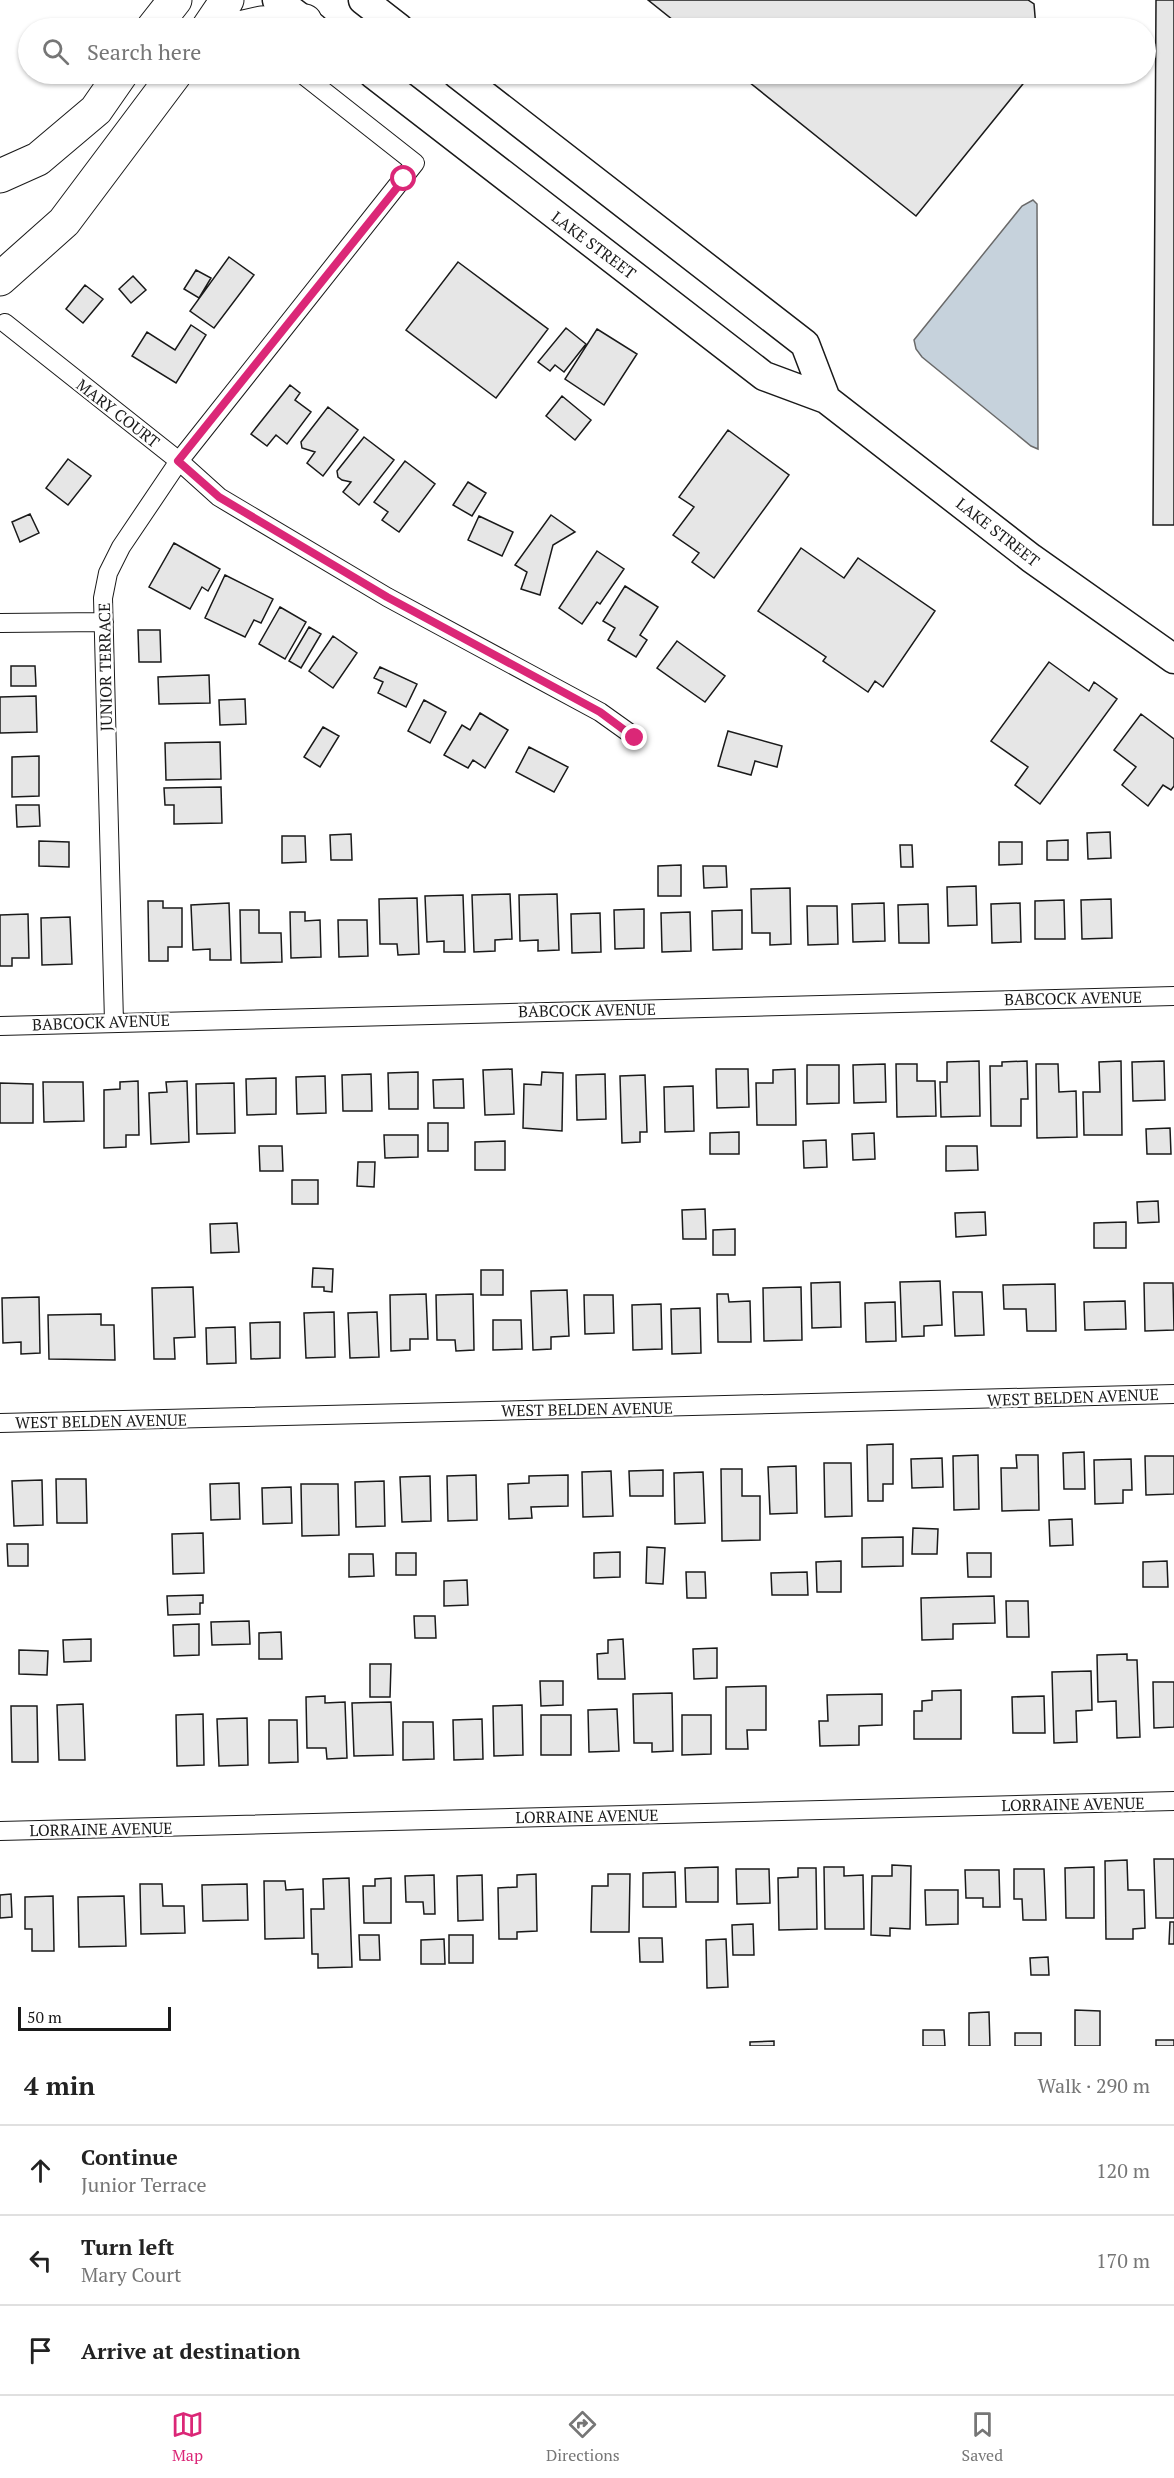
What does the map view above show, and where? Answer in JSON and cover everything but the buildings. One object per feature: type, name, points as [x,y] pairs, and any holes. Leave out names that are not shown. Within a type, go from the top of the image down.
[{"type":"highway","points":[[155,18],[159,0]]},
{"type":"highway","points":[[161,18],[175,0]]},
{"type":"highway","points":[[214,18],[227,0]]},
{"type":"highway","points":[[0,176],[38,159],[96,110],[115,84]]},
{"type":"highway","points":[[0,279],[64,222],[168,84]]},
{"type":"main road","points":[[277,0],[300,18]]},
{"type":"main road","name":"LAKE STREET","points":[[386,84],[764,376],[826,399],[1031,558],[1174,659]]},
{"type":"main road","points":[[470,84],[805,344],[826,399]]},
{"type":"street","name":"JUNIOR TERRACE","points":[[114,1022],[103,598],[108,573],[121,547],[178,461],[415,163],[315,84]]},
{"type":"street","name":"MARY COURT","points":[[5,323],[229,503],[387,597],[600,712],[635,738]]},
{"type":"street","points":[[0,623],[104,622]]},
{"type":"street","name":"BABCOCK AVENUE","points":[[0,1026],[1174,996]]},
{"type":"street","name":"WEST BELDEN AVENUE","points":[[0,1423],[1174,1394]]},
{"type":"street","name":"LORRAINE AVENUE","points":[[0,1831],[1174,1801]]},
{"type":"shaded area","points":[[1033,200],[1037,204],[1038,449],[1031,446],[922,357],[916,349],[914,340],[1022,206]]},
{"type":"route","points":[[404,179],[178,461],[219,497],[387,597],[600,712],[635,738]]}]
